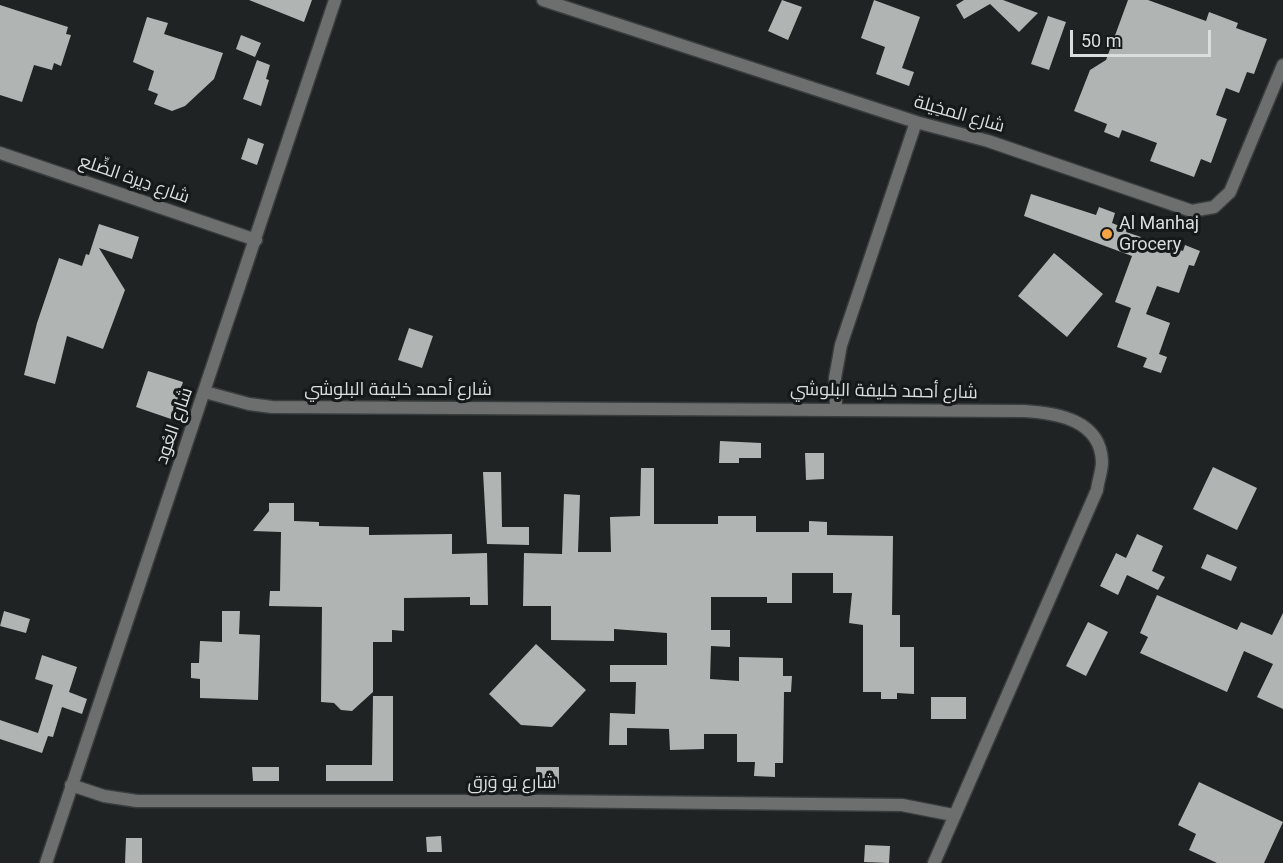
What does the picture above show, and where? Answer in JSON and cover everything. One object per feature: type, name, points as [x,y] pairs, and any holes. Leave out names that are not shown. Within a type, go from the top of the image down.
[{"type":"street","name":"شارع العُود","points":[[46,863],[335,0]]},
{"type":"street","name":"شارع المخِيلة","points":[[543,0],[916,122],[988,141],[1181,208],[1204,211],[1214,207],[1230,192],[1283,65]]},
{"type":"street","points":[[836,408],[835,378],[841,345],[916,122]]},
{"type":"street","name":"شارع دِيرة الضِّلع","points":[[0,153],[256,240]]},
{"type":"street","name":"شارع أحمد خليفة البلوشي","points":[[205,392],[249,404],[272,407],[836,408],[1048,413],[1064,415],[1081,423],[1096,441],[1102,462],[1097,490],[953,815],[934,863]]},
{"type":"street","name":"شارع يَو وَرَق","points":[[71,785],[104,796],[137,801],[543,801],[902,805],[953,815]]},
{"type":"building","points":[[249,0],[312,0],[304,22]]},
{"type":"building","points":[[782,0],[802,7],[788,40],[768,31]]},
{"type":"building","points":[[874,0],[920,17],[902,68],[914,72],[909,86],[876,74],[885,47],[861,38]]},
{"type":"building","points":[[964,0],[1003,0],[1038,13],[1019,32],[990,4],[964,19],[956,5]]},
{"type":"building","points":[[1128,0],[1148,0],[1206,21],[1209,12],[1238,23],[1236,28],[1267,39],[1254,74],[1247,72],[1239,93],[1226,88],[1216,115],[1227,119],[1211,163],[1201,159],[1194,177],[1150,161],[1157,143],[1122,130],[1119,138],[1104,132],[1107,124],[1074,111],[1090,70],[1106,60]]},
{"type":"building","points":[[0,5],[68,27],[66,34],[71,35],[61,66],[54,63],[52,70],[34,65],[22,102],[0,95]]},
{"type":"building","points":[[1048,16],[1066,22],[1049,70],[1031,64]]},
{"type":"building","points":[[147,17],[168,23],[164,34],[223,53],[214,79],[185,106],[172,111],[154,104],[158,94],[148,90],[154,71],[133,62]]},
{"type":"building","points":[[241,35],[261,43],[255,57],[236,49]]},
{"type":"building","points":[[257,60],[270,65],[266,79],[269,80],[261,106],[243,99]]},
{"type":"building","points":[[248,138],[264,144],[257,165],[241,159]]},
{"type":"building","points":[[1031,194],[1096,215],[1099,207],[1115,213],[1112,223],[1127,229],[1126,232],[1183,251],[1185,245],[1200,251],[1194,266],[1189,265],[1179,293],[1157,286],[1146,314],[1170,323],[1159,354],[1167,357],[1161,373],[1143,367],[1147,358],[1117,347],[1131,308],[1115,302],[1132,256],[1024,216]]},
{"type":"building","points":[[99,224],[139,237],[132,259],[99,248],[125,290],[103,349],[67,336],[55,384],[24,375],[37,323],[59,258],[82,266],[86,254],[89,255]]},
{"type":"building","points":[[1054,253],[1103,294],[1067,337],[1018,296]]},
{"type":"building","points":[[409,328],[433,336],[422,368],[398,360]]},
{"type":"building","points":[[148,371],[183,382],[171,419],[136,407]]},
{"type":"building","points":[[720,441],[761,443],[761,458],[739,458],[739,463],[719,463]]},
{"type":"building","points":[[805,453],[824,453],[824,479],[806,480]]},
{"type":"building","points":[[1213,467],[1257,488],[1237,530],[1193,509]]},
{"type":"building","points":[[641,468],[654,468],[654,524],[718,524],[718,516],[756,516],[756,532],[809,532],[809,521],[827,522],[827,535],[893,536],[892,615],[900,615],[900,647],[914,647],[914,694],[897,693],[897,699],[881,699],[881,692],[863,692],[863,625],[849,623],[852,593],[833,593],[833,573],[792,573],[792,603],[767,603],[767,597],[711,597],[711,630],[730,630],[730,647],[711,646],[710,679],[739,681],[739,657],[783,658],[783,676],[792,676],[791,692],[784,692],[783,763],[775,763],[775,777],[754,776],[755,762],[737,762],[737,734],[704,734],[704,749],[670,750],[669,729],[627,728],[627,745],[609,745],[610,713],[635,714],[636,682],[610,682],[610,665],[667,665],[667,633],[614,629],[614,641],[551,640],[551,606],[523,606],[524,553],[562,554],[564,494],[580,495],[578,552],[611,552],[610,517],[640,516]]},
{"type":"building","points":[[483,472],[501,472],[502,527],[529,527],[529,545],[487,544]]},
{"type":"building","points":[[269,503],[294,503],[294,521],[319,522],[319,526],[369,527],[369,535],[452,534],[452,554],[487,553],[488,605],[470,605],[470,597],[404,598],[404,631],[392,630],[392,642],[373,642],[373,692],[352,711],[341,710],[334,703],[321,702],[322,607],[269,606],[270,591],[280,591],[281,532],[253,531],[269,511]]},
{"type":"building","points":[[1137,534],[1163,546],[1152,571],[1165,577],[1158,590],[1127,575],[1118,595],[1100,586],[1116,553],[1126,558]]},
{"type":"building","points":[[1207,554],[1237,567],[1231,581],[1201,568]]},
{"type":"building","points":[[1157,595],[1237,630],[1241,622],[1272,635],[1283,613],[1283,709],[1257,697],[1273,664],[1244,651],[1227,692],[1140,653],[1148,637],[1140,633]]},
{"type":"building","points":[[4,611],[30,619],[26,633],[0,626]]},
{"type":"building","points":[[222,611],[240,611],[239,634],[260,635],[258,700],[200,698],[200,679],[191,678],[191,663],[199,663],[200,641],[222,642]]},
{"type":"building","points":[[1088,622],[1108,632],[1086,676],[1066,666]]},
{"type":"building","points":[[536,644],[586,690],[552,727],[521,725],[489,694]]},
{"type":"building","points":[[42,655],[77,667],[69,692],[87,699],[82,714],[62,707],[53,737],[48,736],[42,753],[0,739],[0,720],[38,733],[53,685],[35,679]]},
{"type":"building","points":[[373,696],[393,696],[393,781],[326,781],[326,765],[372,765]]},
{"type":"building","points":[[931,697],[966,697],[966,719],[931,719]]},
{"type":"building","points":[[252,767],[279,767],[279,781],[253,781]]},
{"type":"building","points":[[536,767],[559,767],[559,784],[536,784]]},
{"type":"building","points":[[1199,782],[1283,822],[1264,863],[1217,863],[1189,850],[1196,834],[1178,825]]},
{"type":"building","points":[[441,836],[442,852],[427,852],[426,837]]},
{"type":"building","points":[[126,838],[142,838],[142,863],[125,863]]},
{"type":"building","points":[[865,845],[890,846],[889,863],[864,862]]},
{"type":"place","name":"Al Manhaj Grocery","points":[[1107,234]]}]
